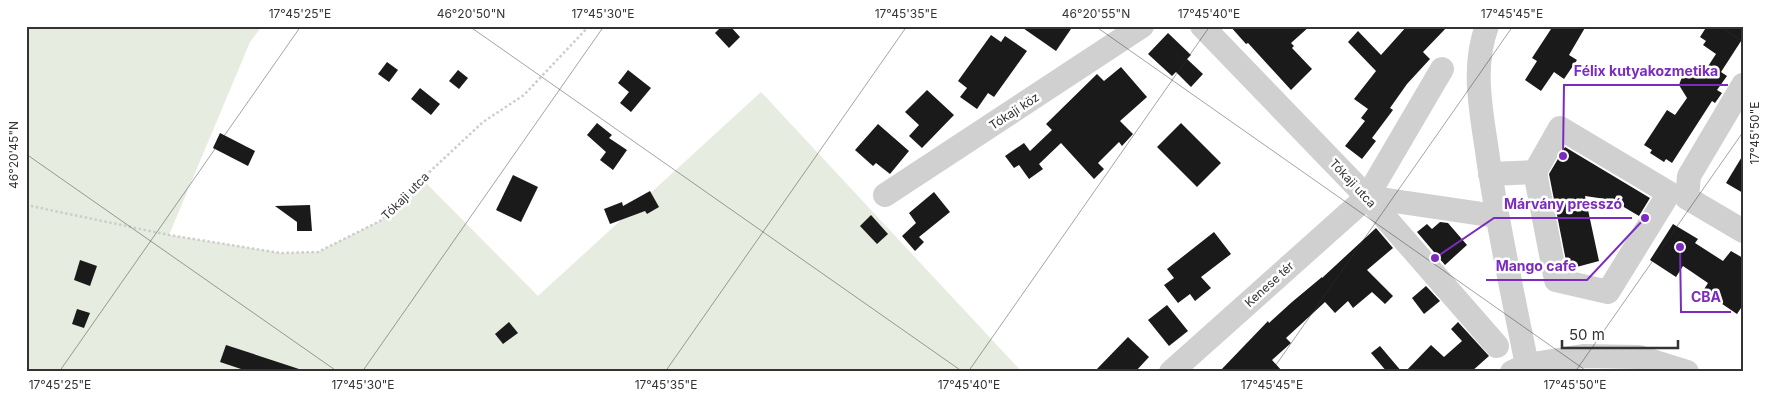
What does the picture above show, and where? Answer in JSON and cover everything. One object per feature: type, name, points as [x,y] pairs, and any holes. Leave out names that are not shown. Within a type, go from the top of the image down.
[{"type":"street","name":"Tókaji köz","points":[[885,195],[1142,26]]},
{"type":"street","name":"Tókaji utca","points":[[1202,26],[1367,197],[1497,346]]},
{"type":"street","points":[[1487,26],[1480,44],[1478,91],[1520,368],[1583,356],[1639,357],[1687,372]]},
{"type":"street","name":"Kenese tér","points":[[1171,372],[1367,197],[1442,69]]},
{"type":"street","points":[[1743,86],[1689,176],[1688,198],[1743,231]]},
{"type":"street","points":[[1560,128],[1669,193],[1608,292],[1556,280],[1535,172],[1560,128]]},
{"type":"street","points":[[1490,174],[1535,172]]},
{"type":"street","points":[[1367,197],[1496,216]]},
{"type":"path","name":"Tókaji utca","points":[[26,205],[169,235],[280,253],[318,252],[380,221],[483,122],[524,95],[590,26]]},
{"type":"shaded area","points":[[26,26],[262,26],[250,42],[169,235],[280,253],[318,252],[380,221],[422,179],[538,296],[761,92],[1022,372],[26,372]]},
{"type":"building","points":[[722,26],[730,26],[740,37],[729,48],[715,33]]},
{"type":"building","points":[[1020,26],[1073,26],[1056,51]]},
{"type":"building","points":[[1230,26],[1310,26],[1291,43],[1294,46],[1292,48],[1312,69],[1291,90]]},
{"type":"building","points":[[1407,26],[1448,26],[1423,52],[1430,59],[1407,84],[1390,108],[1393,110],[1372,138],[1376,141],[1362,159],[1345,146],[1365,121],[1361,118],[1368,109],[1354,99],[1376,71],[1348,42],[1358,31],[1381,55]]},
{"type":"building","points":[[1553,26],[1586,26],[1569,55],[1577,60],[1564,79],[1554,72],[1541,91],[1525,80],[1537,61],[1532,58]]},
{"type":"building","points":[[1707,26],[1743,26],[1743,38],[1721,72],[1727,76],[1717,90],[1722,93],[1715,103],[1712,101],[1672,163],[1666,159],[1664,162],[1650,153],[1652,150],[1644,145],[1667,110],[1675,115],[1687,98],[1679,85],[1682,77],[1688,72],[1703,74],[1716,54],[1703,45],[1706,41],[1700,37]]},
{"type":"building","points":[[1168,33],[1191,55],[1187,59],[1203,74],[1191,87],[1176,72],[1172,76],[1148,54]]},
{"type":"building","points":[[991,35],[1001,42],[1005,36],[1027,51],[994,97],[988,93],[977,109],[960,97],[967,88],[958,81]]},
{"type":"building","points":[[387,62],[398,70],[389,82],[378,74]]},
{"type":"building","points":[[1121,67],[1147,97],[1120,121],[1133,134],[1122,146],[1119,142],[1098,163],[1104,169],[1094,179],[1061,143],[1039,164],[1043,169],[1029,179],[1019,165],[1014,168],[1005,156],[1024,143],[1030,151],[1052,130],[1046,124],[1097,74],[1104,81]]},
{"type":"building","points":[[458,70],[468,78],[459,89],[449,81]]},
{"type":"building","points":[[628,70],[651,88],[631,112],[620,103],[629,92],[618,83]]},
{"type":"building","points":[[420,88],[440,104],[431,115],[411,99]]},
{"type":"building","points":[[927,90],[954,115],[922,148],[909,136],[919,125],[905,112]]},
{"type":"building","points":[[597,123],[612,135],[609,138],[627,150],[613,170],[600,160],[606,152],[587,135]]},
{"type":"building","points":[[1181,123],[1221,163],[1197,187],[1157,147]]},
{"type":"building","points":[[878,124],[909,151],[890,174],[876,163],[873,166],[855,150]]},
{"type":"building","points":[[220,133],[255,151],[248,166],[213,148]]},
{"type":"building","points":[[1565,147],[1650,198],[1639,216],[1612,200],[1585,196],[1599,261],[1573,268],[1567,266],[1549,174]]},
{"type":"building","points":[[1743,155],[1743,193],[1726,183]]},
{"type":"building","points":[[513,175],[538,187],[521,222],[496,210]]},
{"type":"building","points":[[650,191],[659,207],[647,214],[645,211],[610,224],[604,209],[622,202],[623,206]]},
{"type":"building","points":[[934,192],[950,212],[919,237],[924,242],[915,251],[902,236],[916,223],[909,213]]},
{"type":"building","points":[[310,205],[312,231],[297,231],[297,222],[275,206]]},
{"type":"building","points":[[871,215],[888,234],[877,244],[860,226]]},
{"type":"building","points":[[1440,222],[1448,223],[1467,245],[1445,265],[1417,232],[1427,224],[1432,229]]},
{"type":"building","points":[[1673,224],[1698,239],[1695,243],[1723,261],[1731,251],[1743,258],[1743,305],[1737,314],[1703,291],[1708,283],[1683,266],[1676,277],[1650,260]]},
{"type":"building","points":[[1376,228],[1393,248],[1367,270],[1393,296],[1385,304],[1372,292],[1353,308],[1348,301],[1335,313],[1325,302],[1286,338],[1291,343],[1272,360],[1283,372],[1219,372],[1268,321],[1269,323],[1322,278]]},
{"type":"building","points":[[1214,232],[1231,254],[1201,277],[1211,288],[1195,301],[1190,294],[1178,303],[1164,285],[1174,278],[1167,269]]},
{"type":"building","points":[[80,260],[97,266],[90,286],[74,280]]},
{"type":"building","points":[[1426,286],[1440,301],[1424,314],[1412,298]]},
{"type":"building","points":[[1167,305],[1188,331],[1169,346],[1148,320]]},
{"type":"building","points":[[77,309],[90,313],[84,328],[72,324]]},
{"type":"building","points":[[509,322],[518,333],[503,344],[495,334]]},
{"type":"building","points":[[1458,322],[1489,356],[1471,372],[1405,372],[1431,345],[1444,357],[1462,341],[1451,329]]},
{"type":"building","points":[[1128,337],[1149,357],[1135,372],[1094,372]]},
{"type":"building","points":[[226,345],[299,369],[298,372],[250,372],[220,362]]},
{"type":"building","points":[[1380,346],[1402,372],[1387,372],[1371,353]]},
{"type":"place","name":"Félix kutyakozmetika","points":[[1563,156]]},
{"type":"place","name":"Mango cafe","points":[[1645,218]]},
{"type":"place","name":"CBA","points":[[1680,247]]},
{"type":"place","name":"Márvány presszó","points":[[1435,258]]}]
